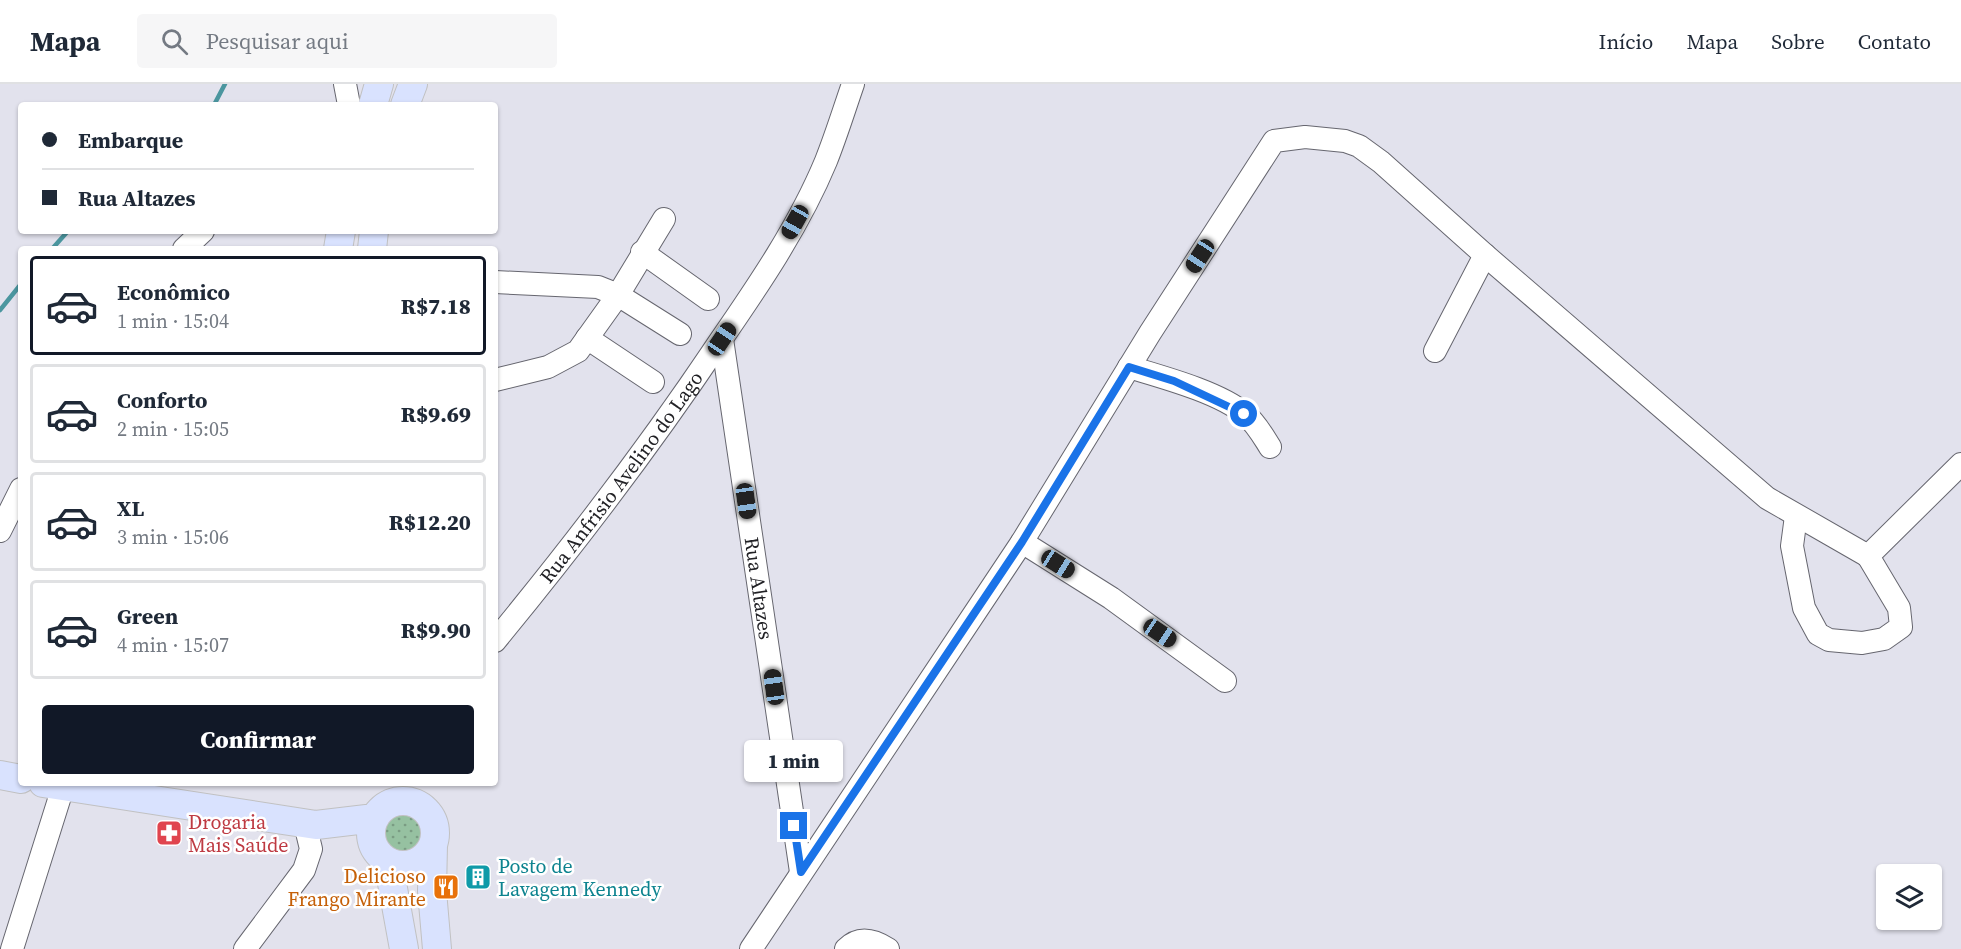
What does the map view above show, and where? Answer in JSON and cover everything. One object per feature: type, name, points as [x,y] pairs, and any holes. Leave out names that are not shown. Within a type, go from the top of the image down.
[{"type":"main road","points":[[373,102],[379,84]]},
{"type":"main road","points":[[406,102],[412,84]]},
{"type":"main road","points":[[0,775],[18,778]]},
{"type":"main road","points":[[59,786],[310,825],[384,858],[412,864],[427,854],[433,845]]},
{"type":"main road","points":[[310,825],[377,804],[400,801],[419,794],[434,824],[432,891],[436,949]]},
{"type":"main road","points":[[377,804],[372,837],[384,858],[404,949]]},
{"type":"street","points":[[345,84],[348,102]]},
{"type":"street","name":"Rua Anfrisio Avelino do Lago","points":[[498,637],[582,535],[674,410],[764,276],[805,204],[826,161],[853,84]]},
{"type":"street","points":[[751,949],[1022,542],[1129,367],[1274,141],[1293,137],[1313,137],[1345,141],[1359,146],[1382,162],[1727,466],[1767,498],[1868,556],[1899,608],[1901,627],[1884,639],[1862,643],[1829,640],[1818,634],[1804,608],[1792,546],[1796,516]]},
{"type":"street","points":[[498,379],[564,360],[578,351],[618,295],[664,219]]},
{"type":"street","points":[[187,246],[200,234]]},
{"type":"street","points":[[642,252],[708,299]]},
{"type":"street","points":[[1435,351],[1485,255]]},
{"type":"street","points":[[498,282],[588,285],[618,295],[680,334]]},
{"type":"street","points":[[587,338],[653,382]]},
{"type":"street","name":"Rua Altazes","points":[[722,339],[801,872]]},
{"type":"street","points":[[1129,367],[1174,381],[1230,406],[1244,414],[1270,447]]},
{"type":"street","points":[[1868,556],[1961,464]]},
{"type":"street","points":[[0,531],[18,495]]},
{"type":"street","points":[[1022,542],[1111,598],[1225,681]]},
{"type":"street","points":[[12,949],[53,786]]},
{"type":"street","points":[[245,949],[304,870],[311,849],[310,825]]},
{"type":"street","points":[[846,949],[851,944],[867,940],[888,949]]},
{"type":"green space","points":[[403,808],[420,815],[427,832],[420,849],[403,856],[386,849],[379,832],[386,815]]},
{"type":"waterway","points":[[216,102],[225,84]]},
{"type":"waterway","points":[[55,246],[65,234]]},
{"type":"waterway","points":[[0,310],[18,288]]},
{"type":"place","name":"Drogaria Mais Saúde","points":[[169,833]]},
{"type":"place","name":"Posto de Lavagem Kennedy","points":[[478,877]]},
{"type":"place","name":"Delicioso Frango Mirante","points":[[446,887]]},
{"type":"route","points":[[794,826],[801,872],[1022,542],[1129,367],[1174,381],[1223,402],[1244,414]]}]
